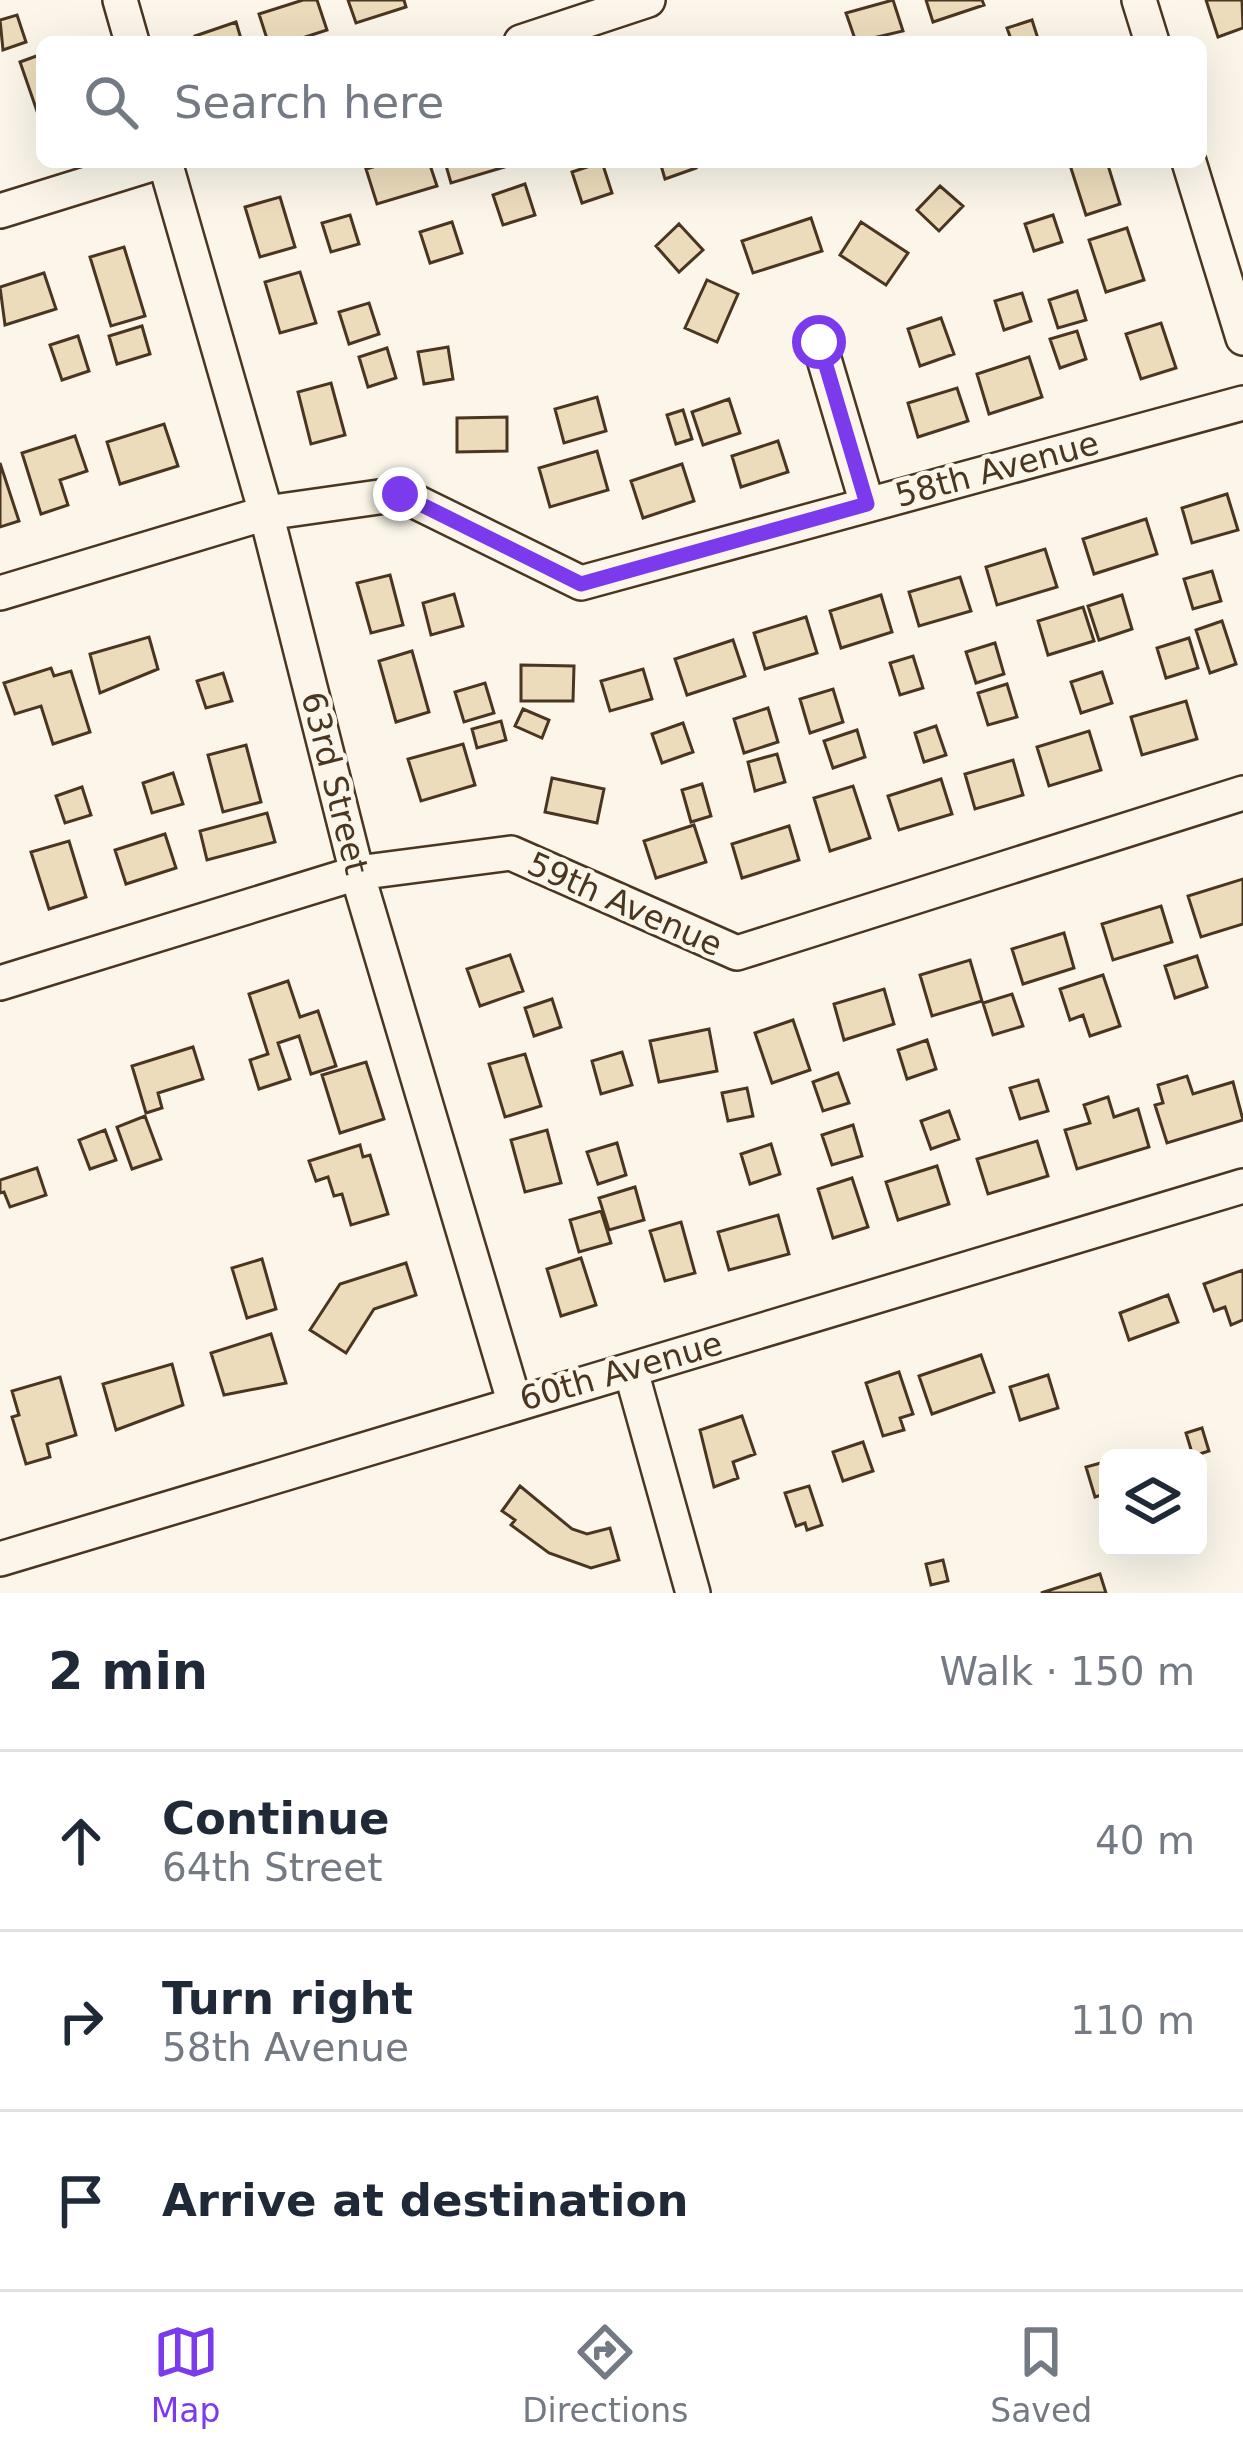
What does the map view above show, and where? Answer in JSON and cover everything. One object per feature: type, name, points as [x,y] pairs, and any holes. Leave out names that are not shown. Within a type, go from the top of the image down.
[{"type":"street","points":[[120,0],[130,36]]},
{"type":"street","points":[[539,36],[647,0]]},
{"type":"street","points":[[1139,0],[1150,36]]},
{"type":"street","points":[[0,211],[142,168]]},
{"type":"street","name":"63rd Street","points":[[164,168],[266,513],[358,873],[514,1401]]},
{"type":"street","points":[[1191,168],[1243,338]]},
{"type":"street","points":[[819,342],[867,504]]},
{"type":"street","name":"58th Avenue","points":[[0,593],[266,513],[400,494],[581,584],[1243,404]]},
{"type":"street","name":"59th Avenue","points":[[0,983],[358,873],[511,853],[737,953],[1243,794]]},
{"type":"street","name":"60th Avenue","points":[[0,1558],[1243,1186]]},
{"type":"street","points":[[631,1371],[693,1593]]},
{"type":"building","points":[[317,0],[327,30],[308,36],[266,36],[259,14]]},
{"type":"building","points":[[348,0],[404,0],[406,7],[356,23]]},
{"type":"building","points":[[893,0],[903,31],[854,36],[846,13]]},
{"type":"building","points":[[926,0],[982,0],[984,5],[933,22]]},
{"type":"building","points":[[1206,0],[1242,0],[1243,28],[1218,37]]},
{"type":"building","points":[[17,15],[26,42],[3,50],[0,20]]},
{"type":"building","points":[[1032,20],[1037,36],[1010,36],[1007,28]]},
{"type":"building","points":[[236,22],[240,36],[195,36]]},
{"type":"building","points":[[36,56],[36,108],[20,62]]},
{"type":"building","points":[[431,168],[437,186],[377,204],[366,169]]},
{"type":"building","points":[[447,168],[501,168],[451,183]]},
{"type":"building","points":[[604,168],[612,193],[582,203],[572,172]]},
{"type":"building","points":[[662,168],[696,168],[665,179]]},
{"type":"building","points":[[1071,168],[1109,168],[1120,204],[1086,215]]},
{"type":"building","points":[[525,184],[535,215],[503,225],[493,195]]},
{"type":"building","points":[[940,186],[963,206],[939,231],[917,210]]},
{"type":"building","points":[[280,197],[295,247],[260,257],[245,207]]},
{"type":"building","points":[[350,215],[359,244],[331,252],[322,223]]},
{"type":"building","points":[[1053,215],[1062,242],[1034,251],[1025,224]]},
{"type":"building","points":[[811,218],[822,251],[753,273],[742,241]]},
{"type":"building","points":[[452,222],[462,253],[430,263],[420,232]]},
{"type":"building","points":[[861,222],[908,253],[886,285],[840,255]]},
{"type":"building","points":[[679,224],[703,250],[679,272],[656,246]]},
{"type":"building","points":[[1127,228],[1144,280],[1106,292],[1089,240]]},
{"type":"building","points":[[124,247],[145,316],[111,326],[90,257]]},
{"type":"building","points":[[300,272],[316,323],[280,333],[265,282]]},
{"type":"building","points":[[44,273],[56,309],[5,325],[0,287]]},
{"type":"building","points":[[707,280],[738,294],[717,342],[685,328]]},
{"type":"building","points":[[1077,291],[1086,320],[1058,328],[1049,300]]},
{"type":"building","points":[[1022,293],[1031,321],[1004,330],[995,301]]},
{"type":"building","points":[[369,303],[379,334],[349,344],[339,312]]},
{"type":"building","points":[[941,318],[954,354],[920,366],[908,329]]},
{"type":"building","points":[[1161,323],[1176,368],[1141,379],[1126,334]]},
{"type":"building","points":[[142,326],[150,354],[117,364],[109,336]]},
{"type":"building","points":[[1077,331],[1086,359],[1060,368],[1050,339]]},
{"type":"building","points":[[78,336],[89,371],[62,380],[50,345]]},
{"type":"building","points":[[448,347],[453,379],[424,384],[418,352]]},
{"type":"building","points":[[387,348],[396,378],[368,387],[359,357]]},
{"type":"building","points":[[1029,357],[1042,397],[989,414],[977,374]]},
{"type":"building","points":[[331,383],[345,435],[311,444],[298,392]]},
{"type":"building","points":[[957,388],[968,421],[918,437],[908,403]]},
{"type":"building","points":[[597,397],[606,431],[564,443],[555,409]]},
{"type":"building","points":[[729,399],[740,433],[703,445],[692,412]]},
{"type":"building","points":[[683,410],[692,439],[676,444],[667,415]]},
{"type":"building","points":[[507,417],[507,451],[457,452],[457,418]]},
{"type":"building","points":[[164,424],[178,466],[120,484],[107,442]]},
{"type":"building","points":[[75,436],[87,471],[60,480],[68,505],[41,514],[22,453]]},
{"type":"building","points":[[778,441],[788,472],[741,487],[732,456]]},
{"type":"building","points":[[597,451],[608,490],[550,507],[539,468]]},
{"type":"building","points":[[0,463],[19,521],[0,527]]},
{"type":"building","points":[[682,464],[694,501],[643,518],[631,481]]},
{"type":"building","points":[[1227,494],[1238,530],[1192,543],[1182,508]]},
{"type":"building","points":[[1146,519],[1157,554],[1094,574],[1083,539]]},
{"type":"building","points":[[1045,549],[1057,587],[997,605],[986,567]]},
{"type":"building","points":[[1212,571],[1221,601],[1193,609],[1184,579]]},
{"type":"building","points":[[390,575],[403,625],[371,633],[357,583]]},
{"type":"building","points":[[960,577],[971,611],[919,626],[909,592]]},
{"type":"building","points":[[454,594],[463,626],[431,635],[423,603]]},
{"type":"building","points":[[881,595],[892,632],[841,648],[830,611]]},
{"type":"building","points":[[1122,595],[1132,629],[1099,640],[1088,606]]},
{"type":"building","points":[[1083,607],[1094,641],[1048,655],[1038,621]]},
{"type":"building","points":[[806,617],[817,653],[765,669],[754,633]]},
{"type":"building","points":[[1222,621],[1236,664],[1210,673],[1196,630]]},
{"type":"building","points":[[149,637],[158,669],[100,693],[90,654]]},
{"type":"building","points":[[1189,638],[1198,668],[1166,678],[1157,648]]},
{"type":"building","points":[[733,640],[745,676],[687,695],[675,659]]},
{"type":"building","points":[[995,643],[1004,674],[976,683],[966,652]]},
{"type":"building","points":[[412,651],[429,712],[396,722],[379,661]]},
{"type":"building","points":[[913,656],[923,688],[900,695],[890,663]]},
{"type":"building","points":[[521,665],[574,666],[573,701],[521,701]]},
{"type":"building","points":[[51,668],[54,676],[71,671],[90,732],[53,744],[41,706],[15,714],[4,683]]},
{"type":"building","points":[[643,669],[652,699],[610,711],[601,681]]},
{"type":"building","points":[[1102,672],[1112,703],[1081,713],[1071,682]]},
{"type":"building","points":[[223,673],[232,701],[206,708],[197,681]]},
{"type":"building","points":[[485,683],[494,713],[464,722],[455,692]]},
{"type":"building","points":[[1007,684],[1017,717],[988,725],[978,693]]},
{"type":"building","points":[[833,689],[843,722],[810,733],[800,699]]},
{"type":"building","points":[[1186,701],[1197,739],[1142,755],[1131,717]]},
{"type":"building","points":[[768,708],[778,742],[744,753],[734,719]]},
{"type":"building","points":[[523,709],[549,720],[542,738],[515,726]]},
{"type":"building","points":[[501,721],[506,740],[477,748],[472,729]]},
{"type":"building","points":[[683,723],[693,752],[662,763],[652,734]]},
{"type":"building","points":[[936,726],[946,755],[924,762],[915,733]]},
{"type":"building","points":[[857,730],[865,757],[833,768],[824,741]]},
{"type":"building","points":[[1089,731],[1101,770],[1049,786],[1037,747]]},
{"type":"building","points":[[463,744],[475,785],[421,801],[408,759]]},
{"type":"building","points":[[246,745],[261,802],[223,812],[208,755]]},
{"type":"building","points":[[777,754],[785,782],[755,791],[748,762]]},
{"type":"building","points":[[1013,760],[1023,795],[975,809],[965,774]]},
{"type":"building","points":[[173,773],[183,804],[152,813],[143,783]]},
{"type":"building","points":[[552,778],[604,789],[597,823],[545,812]]},
{"type":"building","points":[[941,779],[952,814],[899,830],[888,796]]},
{"type":"building","points":[[702,784],[711,816],[691,822],[682,790]]},
{"type":"building","points":[[853,786],[870,838],[830,851],[814,798]]},
{"type":"building","points":[[82,787],[91,815],[65,823],[56,796]]},
{"type":"building","points":[[267,813],[275,842],[207,860],[200,831]]},
{"type":"building","points":[[694,825],[706,862],[656,878],[644,841]]},
{"type":"building","points":[[789,826],[799,860],[742,878],[732,844]]},
{"type":"building","points":[[165,834],[176,868],[126,884],[115,850]]},
{"type":"building","points":[[69,841],[86,897],[49,909],[31,852]]},
{"type":"building","points":[[1243,879],[1243,924],[1201,937],[1188,896]]},
{"type":"building","points":[[1161,906],[1172,942],[1113,960],[1102,924]]},
{"type":"building","points":[[1064,933],[1074,968],[1023,984],[1012,949]]},
{"type":"building","points":[[510,955],[523,991],[480,1006],[467,969]]},
{"type":"building","points":[[1197,956],[1207,987],[1175,998],[1165,966]]},
{"type":"building","points":[[970,960],[982,1001],[932,1016],[920,975]]},
{"type":"building","points":[[1103,975],[1120,1026],[1090,1036],[1083,1015],[1070,1020],[1060,989]]},
{"type":"building","points":[[288,981],[300,1017],[318,1011],[336,1066],[311,1074],[299,1036],[278,1043],[290,1079],[259,1089],[250,1060],[268,1054],[249,994]]},
{"type":"building","points":[[884,989],[894,1024],[844,1040],[834,1004]]},
{"type":"building","points":[[1012,994],[1023,1026],[993,1035],[983,1003]]},
{"type":"building","points":[[552,999],[561,1027],[534,1036],[525,1008]]},
{"type":"building","points":[[793,1020],[810,1070],[772,1083],[755,1033]]},
{"type":"building","points":[[709,1029],[717,1071],[659,1082],[650,1041]]},
{"type":"building","points":[[927,1040],[936,1069],[907,1079],[898,1050]]},
{"type":"building","points":[[193,1047],[203,1079],[158,1093],[162,1108],[146,1113],[132,1066]]},
{"type":"building","points":[[622,1052],[632,1085],[601,1094],[592,1061]]},
{"type":"building","points":[[525,1054],[541,1106],[505,1117],[489,1064]]},
{"type":"building","points":[[366,1062],[384,1119],[340,1133],[322,1075]]},
{"type":"building","points":[[838,1073],[849,1103],[823,1111],[813,1082]]},
{"type":"building","points":[[1187,1076],[1193,1094],[1233,1082],[1243,1120],[1167,1143],[1155,1105],[1163,1103],[1158,1085]]},
{"type":"building","points":[[1038,1080],[1048,1111],[1020,1119],[1010,1088]]},
{"type":"building","points":[[747,1088],[753,1116],[728,1121],[722,1093]]},
{"type":"building","points":[[1108,1097],[1114,1117],[1138,1109],[1149,1147],[1077,1169],[1065,1130],[1090,1123],[1084,1105]]},
{"type":"building","points":[[949,1111],[959,1139],[931,1149],[921,1121]]},
{"type":"building","points":[[145,1116],[161,1159],[132,1169],[117,1127]]},
{"type":"building","points":[[853,1125],[862,1156],[832,1165],[822,1135]]},
{"type":"building","points":[[105,1130],[116,1160],[90,1169],[79,1140]]},
{"type":"building","points":[[547,1130],[561,1183],[525,1192],[511,1140]]},
{"type":"building","points":[[1037,1141],[1048,1176],[988,1194],[977,1159]]},
{"type":"building","points":[[617,1143],[626,1175],[598,1184],[587,1152]]},
{"type":"building","points":[[771,1144],[780,1174],[750,1184],[741,1154]]},
{"type":"building","points":[[360,1145],[363,1157],[370,1155],[388,1214],[351,1225],[342,1194],[334,1196],[328,1177],[316,1181],[309,1161]]},
{"type":"building","points":[[937,1166],[949,1204],[898,1220],[886,1182]]},
{"type":"building","points":[[37,1168],[46,1195],[10,1207],[4,1192],[0,1193],[0,1180]]},
{"type":"building","points":[[852,1178],[868,1227],[833,1238],[818,1189]]},
{"type":"building","points":[[635,1187],[644,1220],[609,1230],[599,1198]]},
{"type":"building","points":[[601,1211],[611,1243],[579,1252],[570,1220]]},
{"type":"building","points":[[778,1215],[789,1254],[729,1270],[718,1232]]},
{"type":"building","points":[[681,1222],[695,1273],[665,1281],[650,1231]]},
{"type":"building","points":[[581,1258],[596,1305],[561,1316],[547,1269]]},
{"type":"building","points":[[262,1259],[276,1309],[247,1318],[232,1268]]},
{"type":"building","points":[[406,1263],[416,1295],[374,1309],[346,1353],[310,1330],[340,1284]]},
{"type":"building","points":[[1243,1270],[1243,1320],[1231,1325],[1225,1307],[1214,1311],[1204,1284]]},
{"type":"building","points":[[1168,1295],[1178,1322],[1129,1340],[1120,1313]]},
{"type":"building","points":[[271,1334],[286,1383],[224,1395],[211,1353]]},
{"type":"building","points":[[981,1355],[994,1392],[932,1414],[919,1376]]},
{"type":"building","points":[[172,1364],[183,1405],[116,1430],[103,1384]]},
{"type":"building","points":[[899,1372],[913,1414],[900,1418],[904,1430],[883,1436],[866,1383]]},
{"type":"building","points":[[1048,1375],[1058,1408],[1020,1420],[1010,1387]]},
{"type":"building","points":[[60,1377],[76,1435],[47,1444],[50,1457],[26,1464],[12,1417],[19,1415],[12,1391]]},
{"type":"building","points":[[742,1416],[755,1454],[733,1462],[738,1478],[714,1487],[700,1430]]},
{"type":"building","points":[[1202,1428],[1209,1451],[1191,1449],[1186,1433]]},
{"type":"building","points":[[863,1442],[873,1471],[843,1481],[833,1452]]},
{"type":"building","points":[[1099,1463],[1099,1496],[1095,1497],[1086,1467]]},
{"type":"building","points":[[520,1486],[572,1529],[587,1534],[610,1528],[619,1560],[591,1568],[549,1553],[511,1525],[515,1520],[502,1511]]},
{"type":"building","points":[[809,1486],[822,1525],[807,1530],[805,1523],[796,1526],[785,1493]]},
{"type":"building","points":[[943,1560],[948,1581],[931,1585],[926,1564]]},
{"type":"building","points":[[1100,1574],[1106,1593],[1041,1593]]},
{"type":"route","points":[[400,494],[581,584],[867,504],[819,342]]}]
